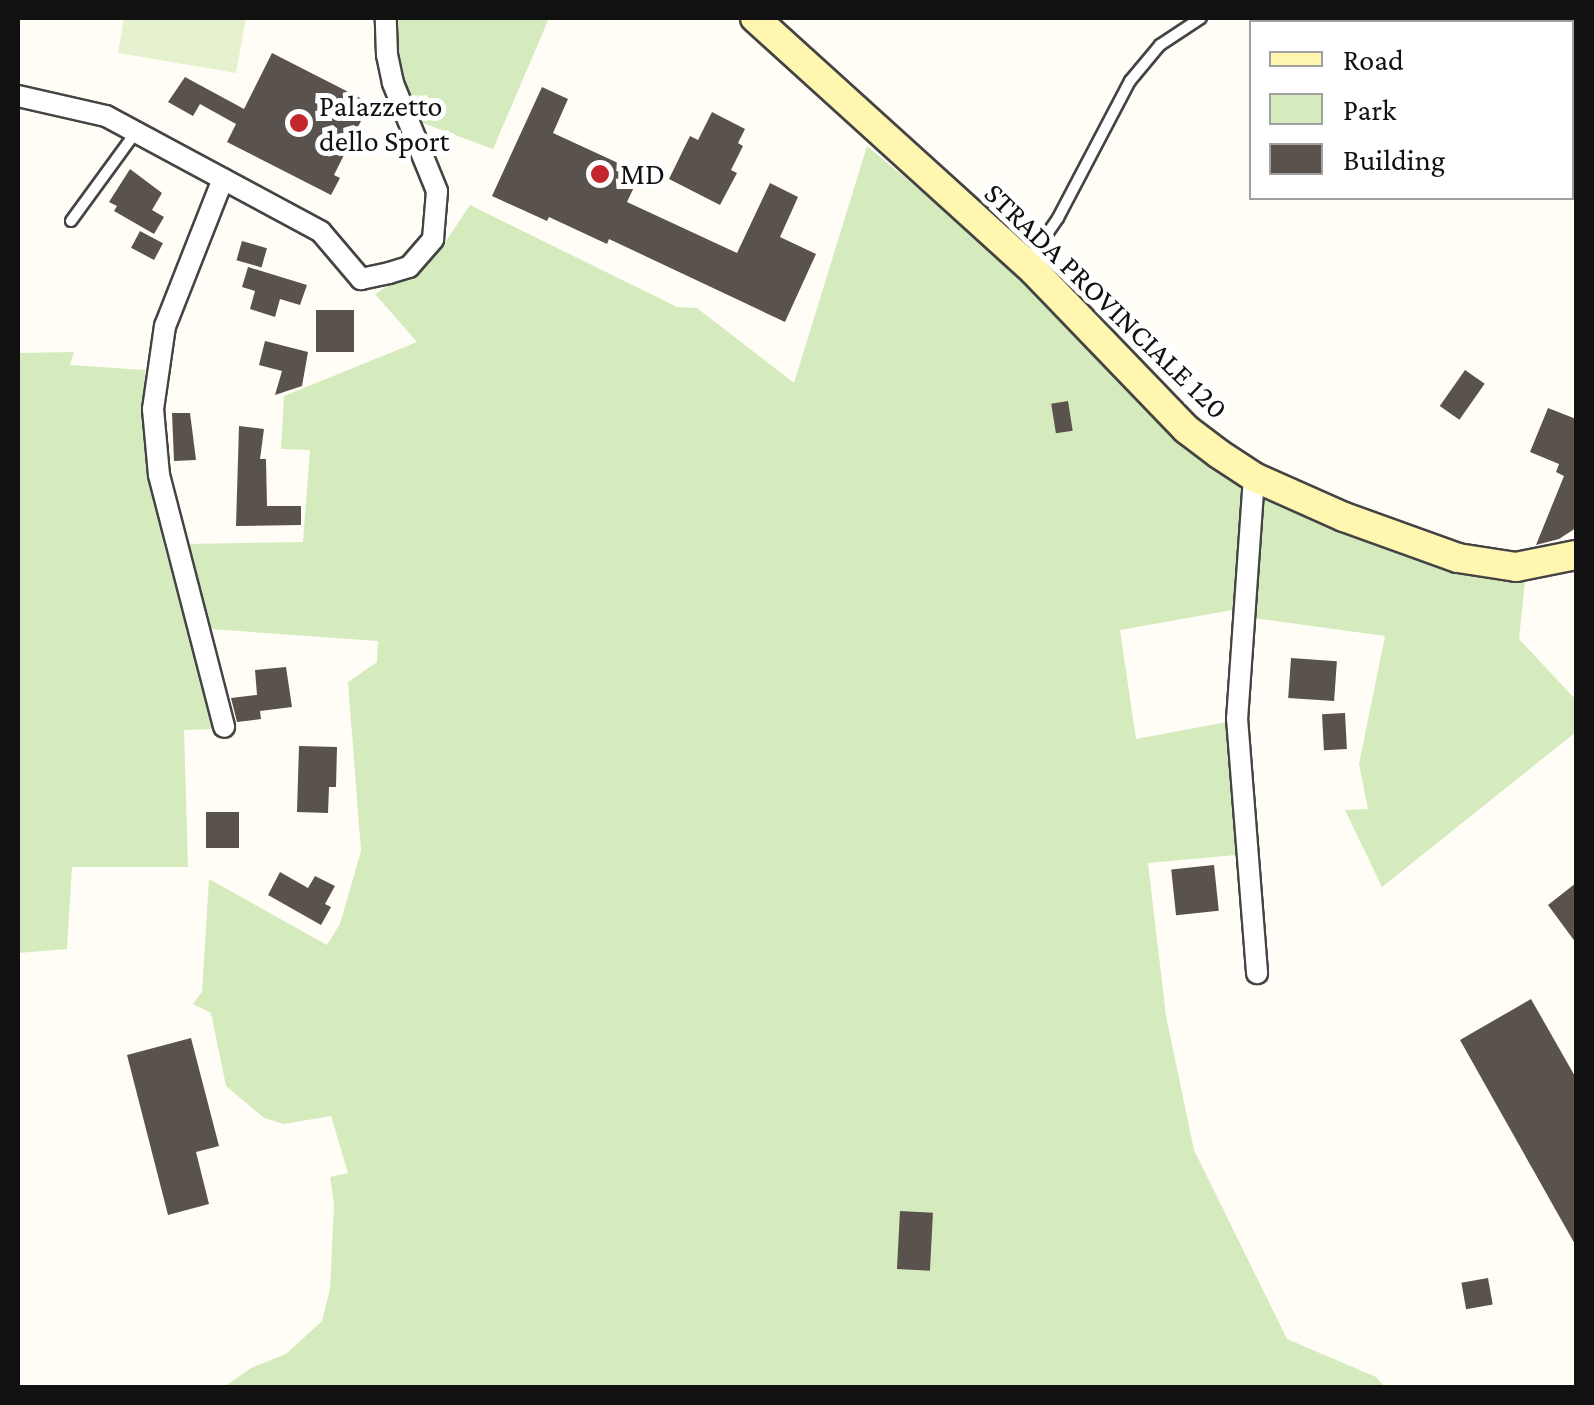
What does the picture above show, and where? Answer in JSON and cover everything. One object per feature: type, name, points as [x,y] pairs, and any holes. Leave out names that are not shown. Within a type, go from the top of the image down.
[{"type":"street","points":[[18,96],[106,116],[137,132],[321,232],[361,279],[408,267],[422,256],[433,239],[437,216],[437,191],[393,83],[386,18]]},
{"type":"street","name":"STRADA PROVINCIALE 120","points":[[755,18],[1027,264],[1186,429],[1254,477],[1344,518],[1458,558],[1516,566],[1576,555]]},
{"type":"street","points":[[223,179],[166,326],[152,409],[159,475],[224,727]]},
{"type":"street","points":[[1254,477],[1237,718],[1256,973]]},
{"type":"lane","points":[[1027,264],[1058,218],[1130,81],[1160,46],[1201,18]]},
{"type":"lane","points":[[71,221],[137,132]]},
{"type":"green space","points":[[124,18],[246,18],[236,73],[118,53]]},
{"type":"green space","points":[[393,18],[549,18],[493,149],[420,122],[398,68]]},
{"type":"green space","points":[[867,146],[1031,282],[1145,409],[1194,454],[1245,485],[1238,609],[1120,630],[1136,739],[1227,722],[1236,855],[1148,863],[1166,1016],[1194,1150],[1287,1339],[1376,1377],[1385,1387],[224,1387],[251,1368],[286,1354],[322,1321],[330,1289],[334,1204],[330,1177],[348,1173],[331,1116],[284,1124],[264,1118],[226,1086],[211,1013],[193,1004],[202,992],[209,879],[327,945],[340,924],[361,851],[348,682],[377,662],[378,641],[210,629],[187,544],[303,542],[310,450],[281,449],[284,396],[417,342],[375,294],[436,256],[470,205],[677,307],[697,308],[794,383]]},
{"type":"green space","points":[[74,352],[70,365],[145,370],[143,437],[164,546],[214,729],[184,730],[188,867],[72,867],[67,949],[18,953],[18,353]]},
{"type":"green space","points":[[1261,494],[1410,555],[1486,578],[1525,582],[1519,639],[1576,700],[1576,732],[1382,887],[1345,810],[1368,809],[1359,764],[1385,636],[1254,618]]},
{"type":"building","name":"Palazzetto dello Sport","points":[[272,53],[370,103],[334,175],[340,178],[331,195],[227,142],[236,124],[200,104],[193,116],[168,102],[185,77],[244,109]]},
{"type":"building","points":[[542,87],[568,99],[553,133],[629,168],[624,178],[636,183],[627,202],[737,253],[770,183],[798,197],[780,237],[816,254],[785,322],[609,239],[607,244],[492,196]]},
{"type":"building","points":[[712,112],[745,129],[738,143],[743,146],[731,170],[737,173],[720,205],[669,179],[690,136],[698,140]]},
{"type":"building","points":[[130,169],[162,193],[152,210],[164,217],[154,234],[114,211],[117,206],[109,202]]},
{"type":"building","points":[[140,231],[163,243],[154,260],[131,248]]},
{"type":"building","points":[[242,241],[267,248],[261,267],[236,260]]},
{"type":"building","points":[[248,267],[307,285],[300,305],[280,299],[275,317],[250,309],[255,291],[242,287]]},
{"type":"building","points":[[316,310],[354,310],[354,352],[316,352]]},
{"type":"building","points":[[265,341],[308,352],[302,386],[275,395],[282,371],[259,365]]},
{"type":"building","points":[[1465,370],[1485,384],[1459,420],[1440,406]]},
{"type":"building","points":[[1068,401],[1073,431],[1056,433],[1051,404]]},
{"type":"building","points":[[1548,408],[1576,419],[1576,528],[1559,539],[1536,545],[1564,476],[1556,472],[1559,464],[1530,452]]},
{"type":"building","points":[[172,413],[190,413],[196,460],[174,461]]},
{"type":"building","points":[[239,426],[264,429],[260,459],[266,459],[267,506],[301,506],[301,525],[236,526]]},
{"type":"building","points":[[1291,658],[1337,661],[1334,701],[1288,698]]},
{"type":"building","points":[[286,667],[292,707],[260,711],[261,719],[237,722],[231,698],[257,695],[255,670]]},
{"type":"building","points":[[1345,713],[1347,749],[1324,750],[1322,714]]},
{"type":"building","points":[[299,746],[337,747],[336,787],[329,787],[328,813],[297,812]]},
{"type":"building","points":[[206,812],[239,812],[239,848],[206,848]]},
{"type":"building","points":[[1214,865],[1219,911],[1176,915],[1171,869]]},
{"type":"building","points":[[280,872],[308,888],[315,876],[335,886],[325,904],[331,907],[321,925],[268,895]]},
{"type":"building","points":[[1576,883],[1576,943],[1548,905]]},
{"type":"building","points":[[1531,999],[1576,1078],[1576,1246],[1460,1040]]},
{"type":"building","points":[[191,1038],[219,1146],[196,1152],[209,1204],[168,1215],[127,1055]]},
{"type":"building","points":[[900,1211],[933,1213],[930,1271],[897,1269]]},
{"type":"building","points":[[1488,1278],[1493,1305],[1466,1309],[1461,1283]]},
{"type":"place","name":"Palazzetto dello Sport","points":[[299,123]]},
{"type":"place","name":"MD","points":[[600,174]]}]
